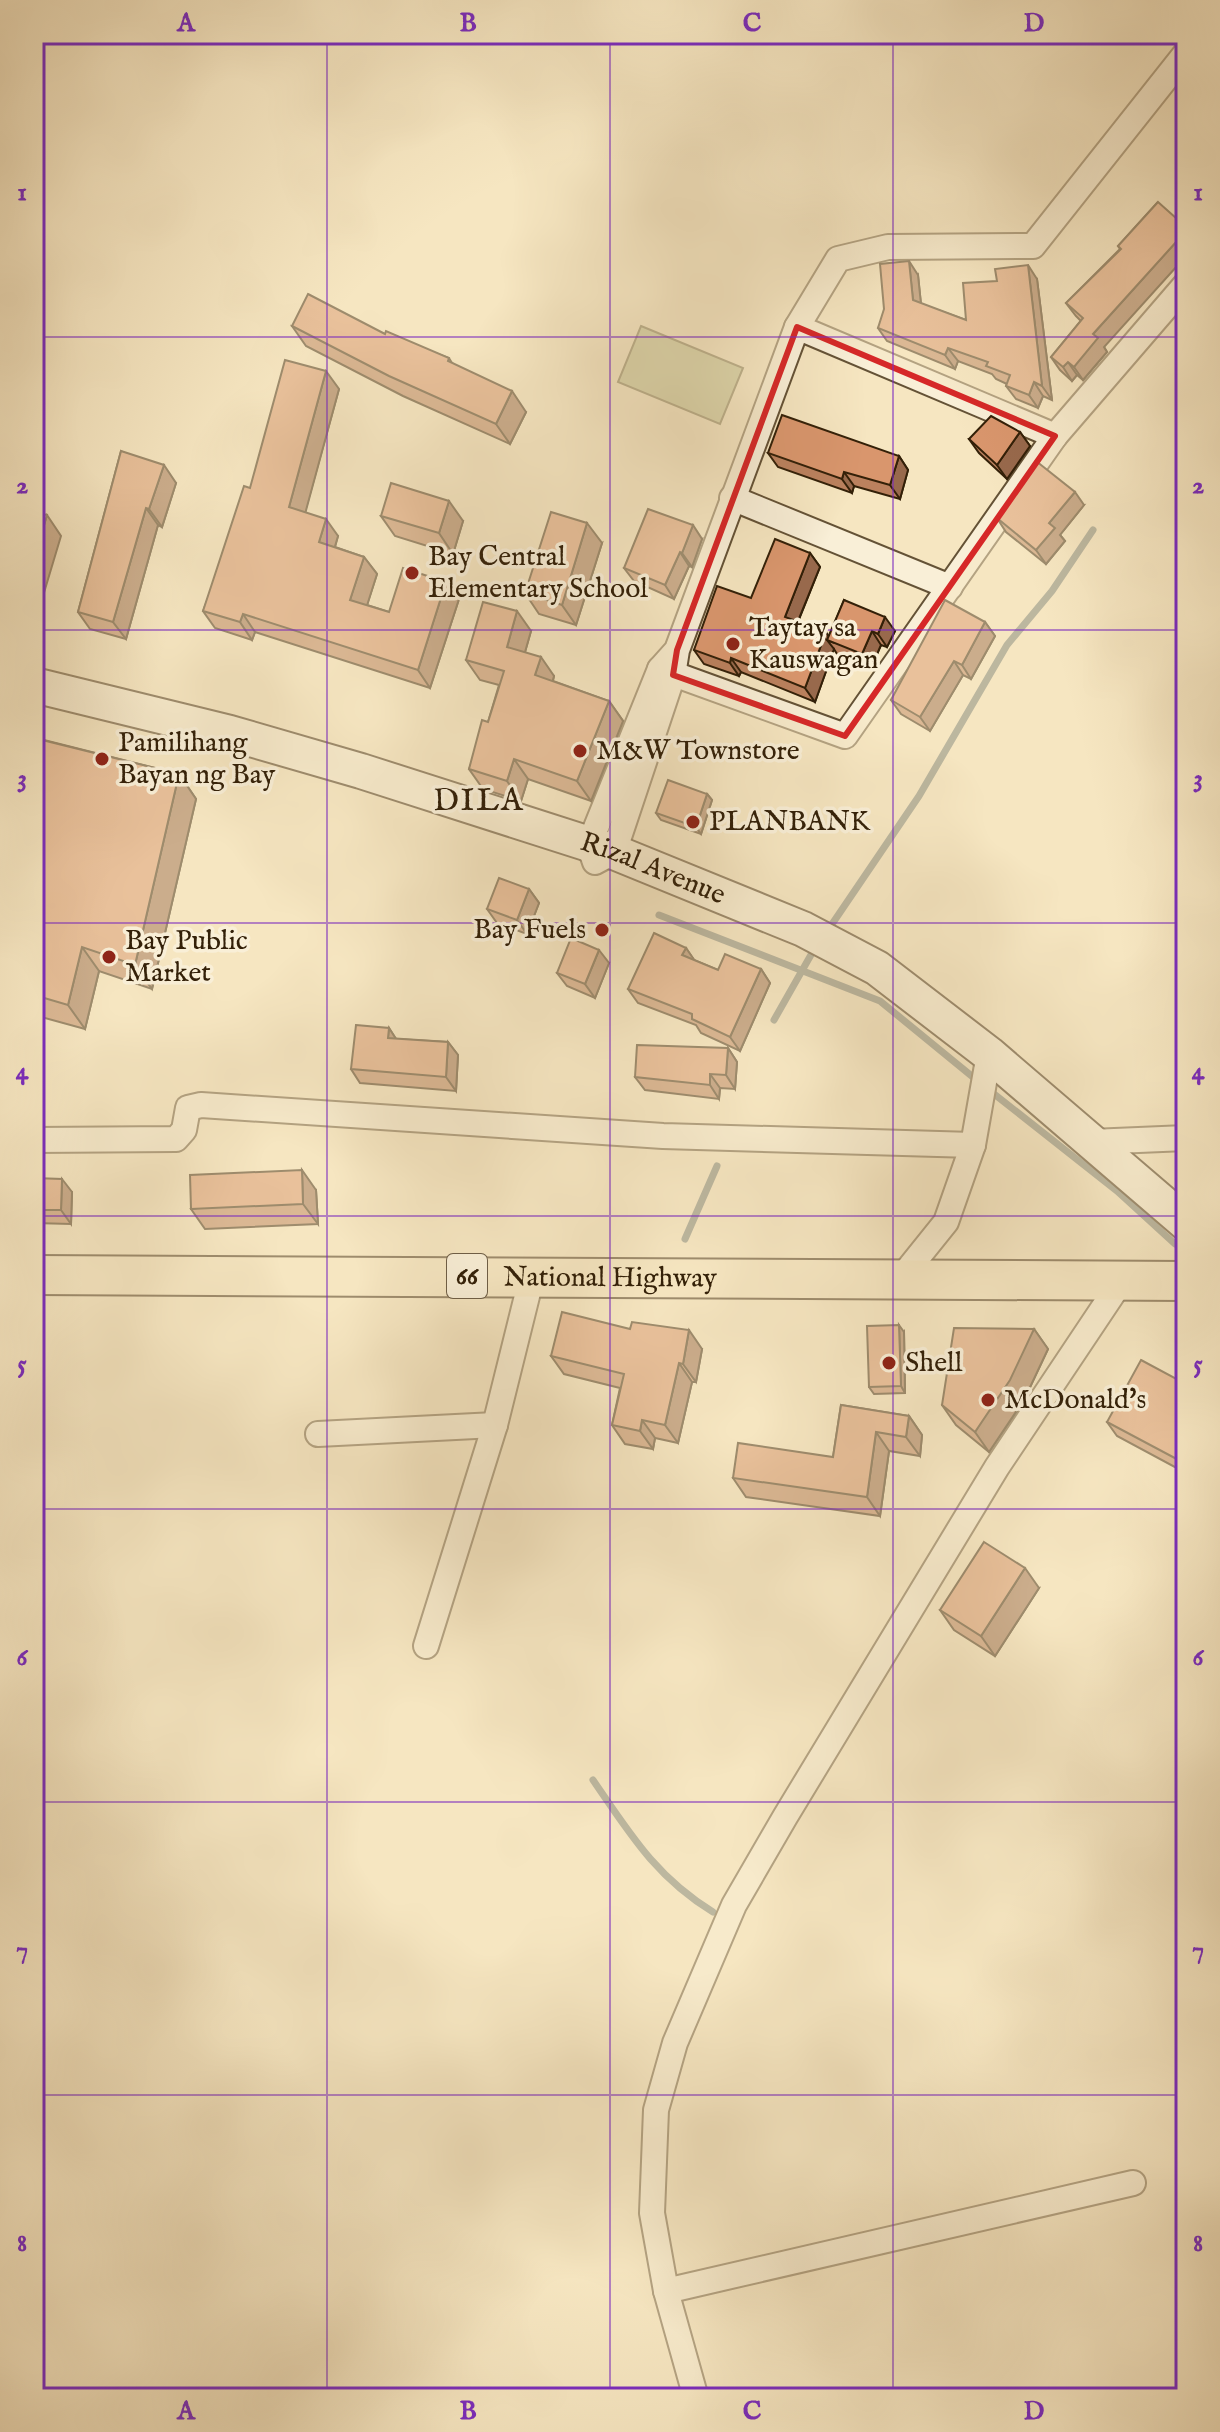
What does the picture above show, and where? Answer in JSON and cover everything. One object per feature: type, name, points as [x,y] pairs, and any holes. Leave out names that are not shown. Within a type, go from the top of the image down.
[{"type":"main road","name":"Rizal Avenue","points":[[34,685],[272,745],[602,849],[803,929],[877,968],[989,1054],[1186,1223]]},
{"type":"main road","name":"National Highway","points":[[34,1275],[1186,1281]]},
{"type":"street","points":[[602,849],[797,327],[838,259],[888,247],[1033,246],[1186,53]]},
{"type":"street","points":[[667,672],[845,736],[1055,436],[1186,284]]},
{"type":"street","points":[[797,327],[1055,436]]},
{"type":"street","points":[[732,498],[950,587]]},
{"type":"street","points":[[901,1278],[946,1222],[973,1145],[989,1054]]},
{"type":"street","points":[[34,1140],[176,1139],[184,1130],[188,1108],[201,1105],[677,1136],[973,1145]]},
{"type":"street","points":[[1091,1142],[1186,1138]]},
{"type":"street","points":[[426,1646],[495,1425],[532,1276]]},
{"type":"street","points":[[696,2398],[666,2291],[652,2213],[656,2110],[675,2043],[734,1905],[997,1467],[1122,1280]]},
{"type":"street","points":[[318,1434],[495,1425]]},
{"type":"street","points":[[666,2291],[1133,2183]]},
{"type":"highlighted area","points":[[797,327],[1055,436],[845,736],[673,675],[677,650]]},
{"type":"green space","points":[[641,326],[743,368],[720,424],[618,382]]},
{"type":"building","points":[[1158,202],[1186,227],[1186,231],[1093,334],[1098,338],[1074,367],[1068,362],[1063,367],[1051,357],[1083,318],[1066,303],[1121,249],[1118,246]]},
{"type":"building","points":[[909,261],[913,300],[966,320],[963,283],[997,281],[995,269],[1028,265],[1042,386],[1034,382],[1029,395],[1006,386],[1010,375],[986,366],[988,362],[948,348],[945,355],[878,328],[884,309],[880,264]]},
{"type":"building","points":[[308,294],[385,334],[386,331],[449,358],[448,361],[512,391],[496,424],[389,376],[292,326]]},
{"type":"building","points":[[285,360],[326,371],[289,507],[326,519],[319,542],[364,557],[350,600],[389,612],[403,568],[446,582],[418,670],[243,614],[240,622],[203,611],[244,486],[250,488]]},
{"type":"building","points":[[782,415],[899,456],[890,485],[844,472],[842,479],[768,453]]},
{"type":"building","points":[[991,416],[1020,432],[997,465],[969,439]]},
{"type":"building","points":[[121,451],[164,465],[149,509],[146,508],[113,622],[78,612]]},
{"type":"building","points":[[1036,461],[1075,492],[1049,523],[1055,528],[1036,550],[997,518]]},
{"type":"building","points":[[391,483],[449,501],[439,533],[381,516]]},
{"type":"building","points":[[648,509],[693,525],[665,585],[624,568]]},
{"type":"building","points":[[34,512],[47,515],[34,559]]},
{"type":"building","points":[[551,512],[587,523],[562,605],[525,593]]},
{"type":"building","points":[[775,539],[810,553],[785,617],[826,632],[805,688],[731,658],[730,663],[694,650],[717,586],[751,598]]},
{"type":"building","points":[[844,600],[885,617],[878,634],[872,631],[862,654],[827,640]]},
{"type":"building","points":[[945,600],[985,622],[962,665],[954,661],[920,717],[891,700]]},
{"type":"building","points":[[483,602],[517,611],[507,647],[541,657],[535,675],[609,701],[577,781],[514,759],[507,781],[469,769],[482,720],[488,722],[504,671],[466,660]]},
{"type":"building","points":[[34,738],[179,774],[135,965],[82,947],[68,1005],[34,995]]},
{"type":"building","points":[[668,780],[707,794],[696,827],[656,813]]},
{"type":"building","points":[[499,878],[529,889],[517,920],[487,909]]},
{"type":"building","points":[[654,933],[686,948],[682,955],[718,970],[725,954],[761,969],[730,1037],[692,1019],[692,1014],[628,989]]},
{"type":"building","points":[[571,938],[599,950],[585,984],[557,973]]},
{"type":"building","points":[[356,1025],[389,1028],[388,1038],[448,1042],[446,1077],[351,1069]]},
{"type":"building","points":[[637,1045],[728,1048],[726,1075],[710,1074],[710,1085],[635,1077]]},
{"type":"building","points":[[302,1170],[303,1204],[191,1209],[190,1175]]},
{"type":"building","points":[[34,1178],[62,1179],[61,1210],[34,1210]]},
{"type":"building","points":[[562,1312],[630,1329],[632,1322],[689,1330],[683,1364],[679,1363],[665,1425],[642,1420],[640,1431],[612,1425],[624,1374],[551,1356]]},
{"type":"building","name":"Shell","points":[[899,1325],[901,1386],[869,1387],[867,1326]]},
{"type":"building","points":[[954,1328],[1034,1329],[1010,1380],[975,1432],[942,1405]]},
{"type":"building","points":[[1141,1360],[1186,1384],[1186,1464],[1107,1422]]},
{"type":"building","points":[[841,1405],[909,1416],[906,1437],[876,1432],[867,1497],[733,1478],[738,1443],[833,1457]]},
{"type":"building","points":[[984,1542],[1025,1568],[981,1636],[940,1610]]},
{"type":"waterway","points":[[826,933],[919,796],[1007,645],[1052,591],[1093,530]]},
{"type":"waterway","points":[[659,915],[880,1001],[979,1082]]},
{"type":"waterway","points":[[774,1020],[816,946]]},
{"type":"waterway","points":[[989,1090],[1117,1191],[1175,1244]]},
{"type":"waterway","points":[[685,1239],[717,1166]]},
{"type":"waterway","points":[[593,1780],[632,1836],[660,1869],[713,1912]]},
{"type":"place","name":"Bay Central Elementary School","points":[[412,573]]},
{"type":"place","name":"Taytay sa Kauswagan","points":[[733,644]]},
{"type":"place","name":"M&W Townstore","points":[[580,751]]},
{"type":"place","name":"Pamilihang Bayan ng Bay","points":[[102,759]]},
{"type":"place","name":"PLANBANK","points":[[693,822]]},
{"type":"place","name":"Bay Fuels","points":[[602,930]]},
{"type":"place","name":"Bay Public Market","points":[[109,957]]},
{"type":"place","name":"Shell","points":[[889,1363]]},
{"type":"place","name":"McDonald's","points":[[988,1400]]},
{"type":"district","name":"DILA","points":[[479,801]]}]
